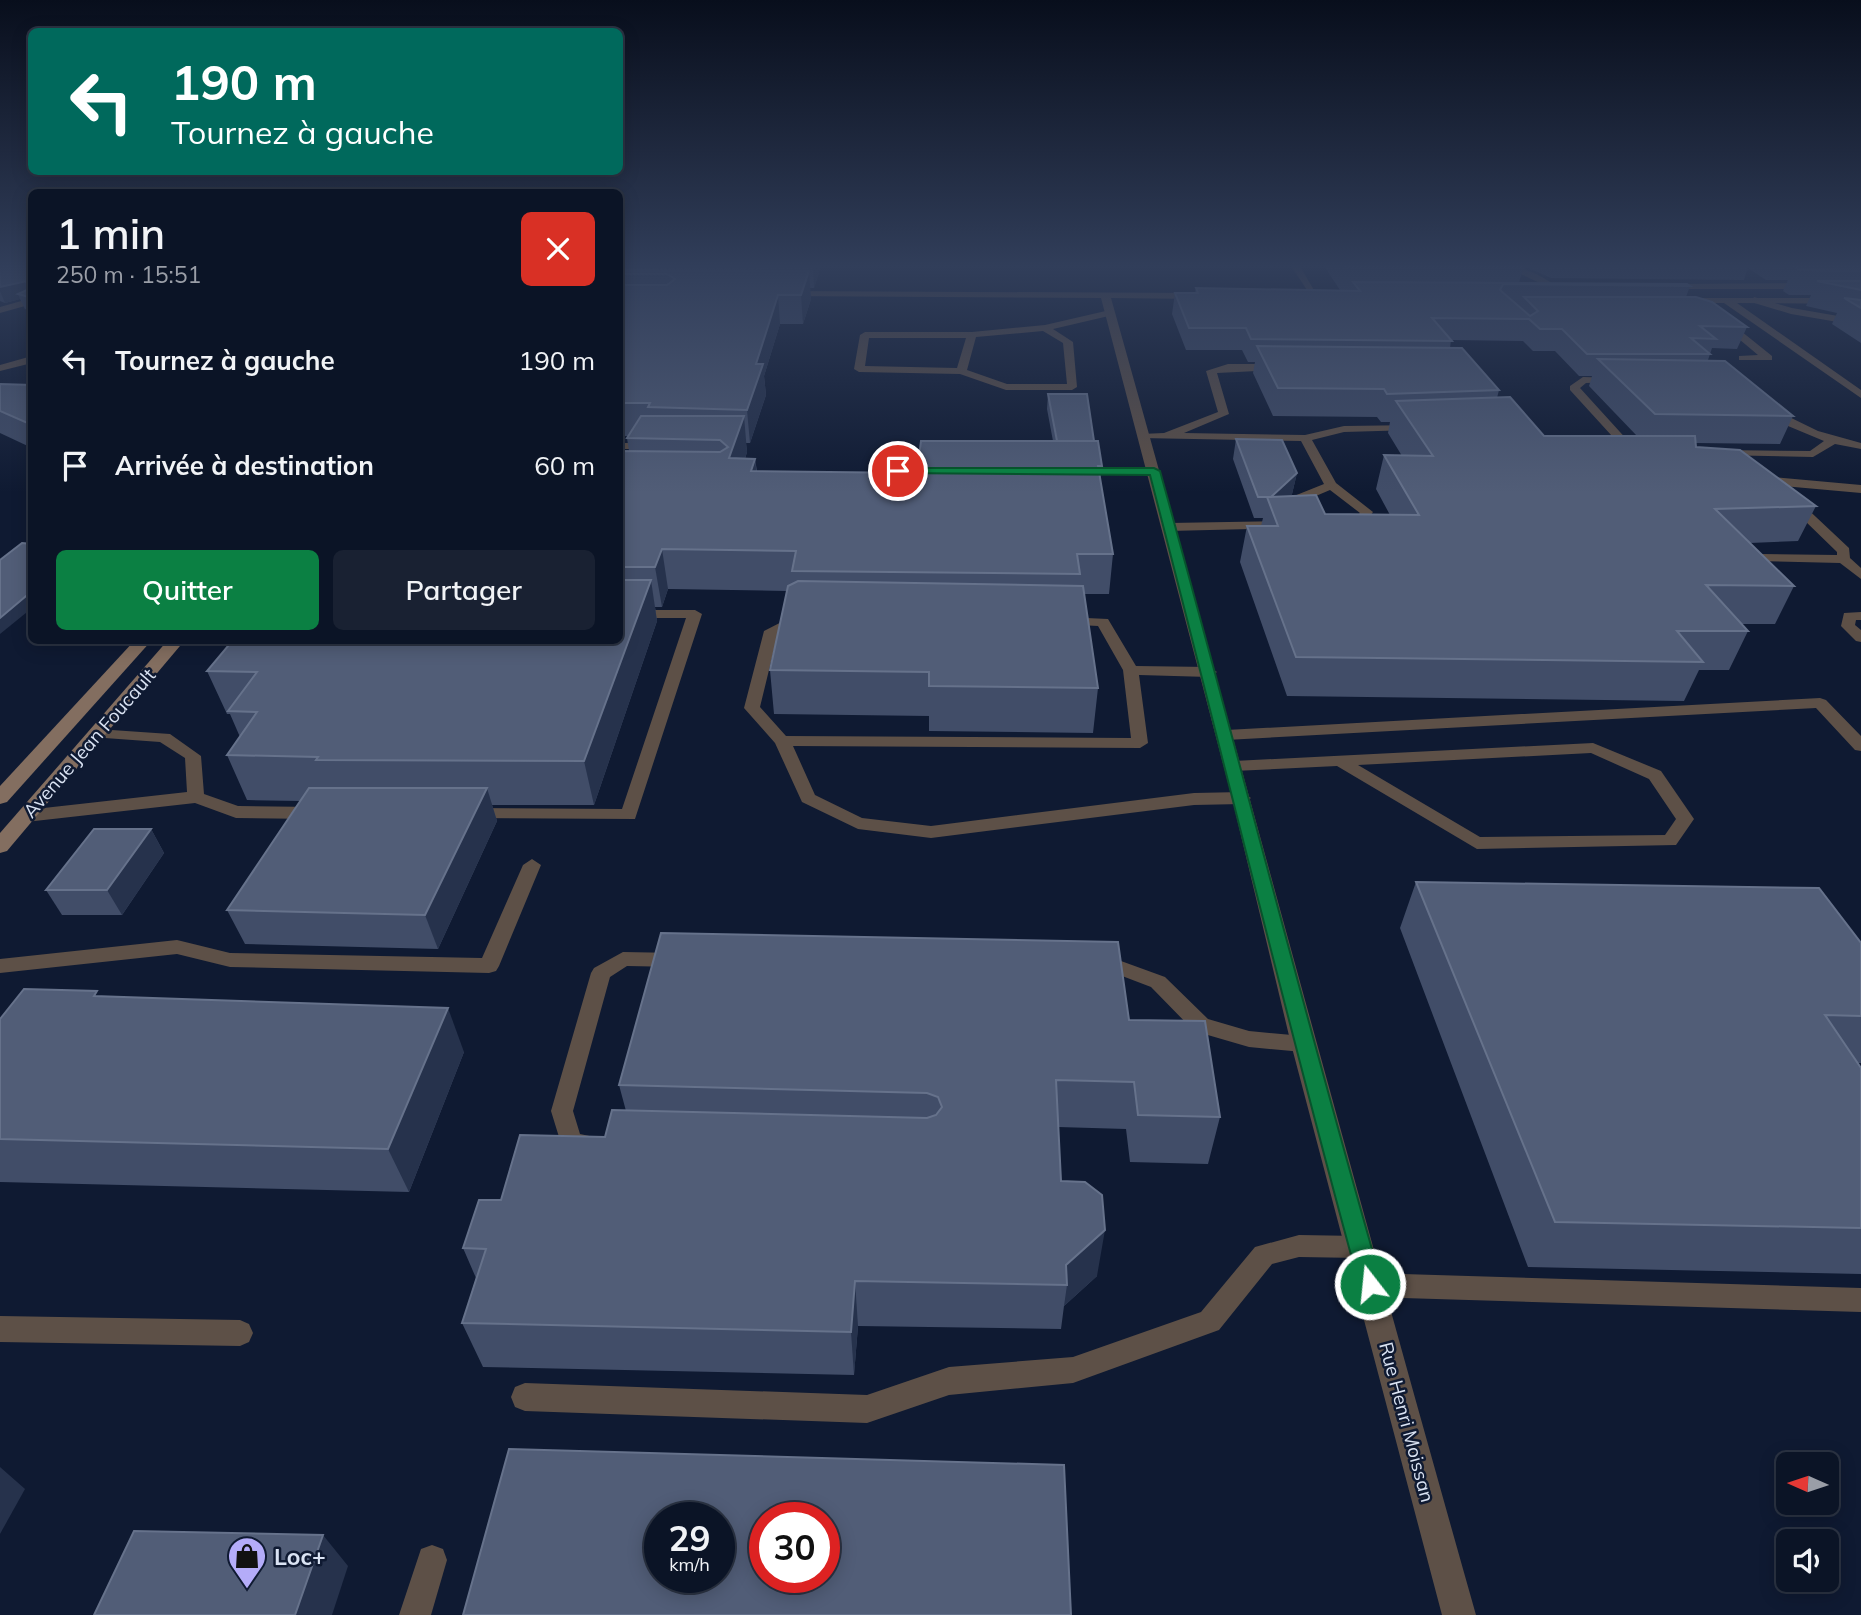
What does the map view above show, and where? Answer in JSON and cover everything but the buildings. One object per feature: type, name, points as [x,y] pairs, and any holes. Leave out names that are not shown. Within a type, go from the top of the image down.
[{"type":"main road","name":"Avenue Jean Foucault","points":[[0,798],[140,644]]},
{"type":"main road","name":"Avenue Jean Foucault","points":[[0,846],[174,644]]},
{"type":"street","name":"Rue Henri Moissan","points":[[1121,341],[1155,436],[1154,471],[1226,735],[1303,1044],[1459,1615]]},
{"type":"street","points":[[1787,341],[1855,387],[1861,395]]},
{"type":"street","points":[[0,368],[28,360]]},
{"type":"lane","points":[[864,341],[859,369],[961,371],[1006,387],[1072,387],[1067,341]]},
{"type":"lane","points":[[961,371],[970,341]]},
{"type":"lane","points":[[1743,358],[1768,358],[1749,341]]},
{"type":"lane","points":[[1155,436],[1224,414],[1211,371],[1228,367],[1284,367]]},
{"type":"lane","points":[[1625,380],[1583,380],[1574,387],[1626,445],[1645,452]]},
{"type":"lane","points":[[1760,403],[1791,425],[1830,441],[1861,446]]},
{"type":"lane","points":[[1155,436],[1305,438],[1344,429],[1422,426]]},
{"type":"lane","points":[[1305,438],[1331,485],[1367,512],[1360,521],[1334,522]]},
{"type":"lane","points":[[1710,453],[1814,454],[1830,441]]},
{"type":"lane","points":[[623,446],[670,446]]},
{"type":"lane","points":[[869,493],[882,493],[898,471],[952,471]]},
{"type":"lane","points":[[1060,471],[1154,471]]},
{"type":"lane","points":[[1858,491],[1765,481],[1844,555],[1861,575]]},
{"type":"lane","points":[[1269,526],[1293,501],[1331,485]]},
{"type":"lane","points":[[1169,527],[1295,524]]},
{"type":"lane","points":[[1760,558],[1844,555],[1861,551]]},
{"type":"lane","points":[[453,814],[629,815],[695,614],[623,614]]},
{"type":"lane","points":[[1861,616],[1849,616],[1848,626],[1861,638]]},
{"type":"lane","points":[[812,617],[798,617],[771,631],[752,708],[782,741],[808,798],[858,823],[932,832],[1194,799],[1242,798]]},
{"type":"lane","points":[[782,741],[1140,743],[1131,670],[1103,622],[1048,621]]},
{"type":"lane","points":[[1131,670],[1209,672]]},
{"type":"lane","points":[[1226,735],[1819,703],[1861,746]]},
{"type":"lane","points":[[97,734],[164,737],[193,756],[196,797]]},
{"type":"lane","points":[[1234,766],[1593,748],[1654,775],[1685,819],[1670,841],[1477,843],[1343,762]]},
{"type":"lane","points":[[26,816],[196,797],[236,812],[331,813]]},
{"type":"lane","points":[[0,966],[177,947],[230,960],[489,966],[532,865]]},
{"type":"lane","points":[[612,1144],[571,1143],[562,1111],[601,974],[623,959],[692,960]]},
{"type":"lane","points":[[1082,964],[1110,964],[1158,982],[1201,1025],[1249,1039],[1303,1044]]},
{"type":"lane","points":[[525,1397],[867,1409],[949,1381],[1073,1370],[1210,1321],[1264,1255],[1299,1246],[1359,1247]]},
{"type":"lane","points":[[1370,1284],[1861,1300]]},
{"type":"lane","points":[[0,1329],[240,1333]]},
{"type":"lane","points":[[415,1615],[432,1560]]},
{"type":"place","name":"Loc+","points":[[247,1590]]},
{"type":"route","points":[[898,471],[1154,471],[1242,798],[1303,1044],[1370,1284]]}]
